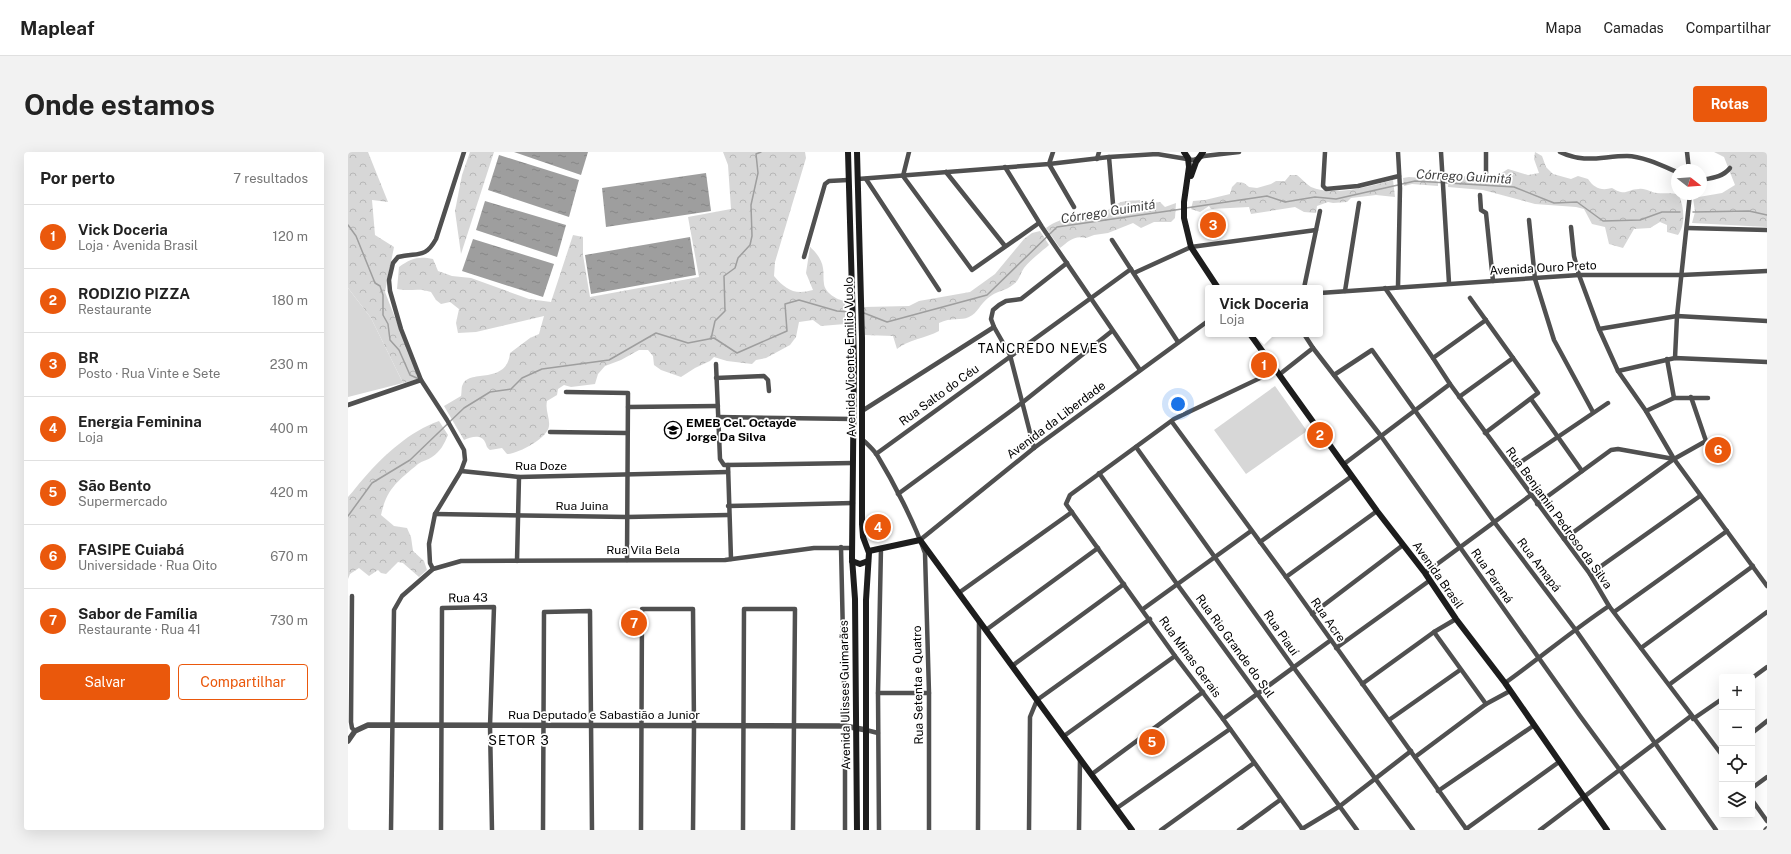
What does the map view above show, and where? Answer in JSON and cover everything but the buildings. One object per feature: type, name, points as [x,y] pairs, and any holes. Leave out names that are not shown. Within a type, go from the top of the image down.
[{"type":"main road","name":"Avenida Vicente Emilio Vuolo","points":[[848,152],[853,324],[852,561]]},
{"type":"main road","name":"Avenida Vicente Emilio Vuolo","points":[[857,152],[861,298],[862,524],[868,561]]},
{"type":"main road","points":[[1184,152],[1188,158],[1189,171],[1184,202],[1184,218],[1191,248],[1216,285]]},
{"type":"main road","points":[[1187,187],[1202,152]]},
{"type":"main road","name":"Avenida Brasil","points":[[1252,337],[1377,511],[1425,573],[1456,620],[1505,683],[1608,830]]},
{"type":"main road","points":[[852,548],[861,546],[867,549],[881,548],[920,540],[960,592],[1132,830]]},
{"type":"main road","points":[[852,561],[860,564],[868,561]]},
{"type":"main road","name":"Avenida Ulisses Guimarães","points":[[852,561],[855,599],[857,830]]},
{"type":"main road","name":"Avenida Ulisses Guimarães","points":[[866,830],[866,600],[868,561]]},
{"type":"street","points":[[392,830],[394,610],[402,596],[433,569],[430,563],[429,544],[435,514],[461,471],[465,460],[464,450],[455,433],[421,380],[392,300],[389,280],[393,263],[398,256],[424,253],[431,248],[436,239],[464,152]]},
{"type":"street","points":[[903,176],[909,152]]},
{"type":"street","points":[[1053,152],[1050,164],[1074,207]]},
{"type":"street","points":[[1098,159],[1100,152]]},
{"type":"street","points":[[1157,154],[1167,152]]},
{"type":"street","points":[[858,179],[1050,164],[1146,153],[1188,158],[1193,160],[1226,153],[1240,152]]},
{"type":"street","points":[[1325,152],[1323,186],[1326,188],[1331,189],[1358,186],[1399,178]]},
{"type":"street","points":[[1398,152],[1400,188],[1398,287]]},
{"type":"street","points":[[1441,152],[1449,283]]},
{"type":"street","points":[[1486,152],[1486,173]]},
{"type":"street","points":[[1560,152],[1569,156],[1583,159],[1628,156],[1659,164],[1671,169]]},
{"type":"street","points":[[1687,152],[1688,164]]},
{"type":"street","points":[[1109,157],[1113,204]]},
{"type":"street","points":[[1005,167],[1040,225],[1140,370]]},
{"type":"street","points":[[1707,179],[1720,176],[1726,173],[1730,168]]},
{"type":"street","points":[[946,172],[1005,246]]},
{"type":"street","points":[[903,176],[972,270],[1005,246],[1040,225]]},
{"type":"street","points":[[866,179],[939,290]]},
{"type":"street","points":[[804,257],[824,184],[829,181],[848,180]]},
{"type":"street","points":[[1480,195],[1481,210],[1486,213],[1493,281]]},
{"type":"street","points":[[1675,358],[1689,200]]},
{"type":"street","points":[[1345,291],[1358,202]]},
{"type":"street","points":[[1305,285],[1320,210]]},
{"type":"street","points":[[1529,220],[1535,279],[1554,340],[1593,412]]},
{"type":"street","points":[[1571,228],[1574,256],[1579,275],[1599,329],[1618,371],[1646,411],[1674,460],[1767,586]]},
{"type":"street","points":[[1687,228],[1767,230]]},
{"type":"street","name":"Rua Salto do Céu","points":[[876,454],[1089,298],[1132,271],[1191,248],[1316,230]]},
{"type":"street","points":[[1112,240],[1178,342]]},
{"type":"street","points":[[1034,448],[1010,355],[991,319],[993,310],[999,305],[1021,299],[1066,263]]},
{"type":"street","name":"Avenida Ouro Preto","points":[[1323,293],[1579,275],[1682,275],[1767,271]]},
{"type":"street","name":"Rua Benjamin Pedroso da Silva","points":[[1385,288],[1434,358],[1459,397],[1590,574],[1609,606],[1670,684],[1692,717],[1719,751]]},
{"type":"street","points":[[1470,298],[1538,393],[1485,433]]},
{"type":"street","points":[[1599,329],[1678,316],[1767,321]]},
{"type":"street","points":[[1434,358],[1486,320]]},
{"type":"street","name":"Avenida da Liberdade","points":[[920,540],[1034,448],[1205,323]]},
{"type":"street","points":[[862,411],[994,327]]},
{"type":"street","points":[[898,494],[1023,402],[1112,330]]},
{"type":"street","name":"Rua Paraná","points":[[1306,337],[1381,436],[1539,659],[1664,830]]},
{"type":"street","points":[[1099,473],[1172,422],[1174,419],[1278,372],[1313,348]]},
{"type":"street","name":"Rua Amapá","points":[[1334,375],[1372,350],[1495,523],[1575,630],[1716,830]]},
{"type":"street","points":[[1459,397],[1513,358]]},
{"type":"street","points":[[1618,371],[1675,358],[1767,362]]},
{"type":"street","points":[[1667,359],[1674,398]]},
{"type":"street","points":[[716,364],[720,459],[724,465],[852,463]]},
{"type":"street","points":[[716,378],[764,376],[768,380],[769,391]]},
{"type":"street","points":[[348,405],[421,380]]},
{"type":"street","points":[[1344,464],[1450,384]]},
{"type":"street","points":[[566,392],[628,392],[627,560]]},
{"type":"street","points":[[1564,539],[1674,460],[1706,442],[1691,397]]},
{"type":"street","points":[[1646,411],[1674,398],[1708,398]]},
{"type":"street","points":[[1531,399],[1582,472]]},
{"type":"street","points":[[1512,468],[1557,436],[1608,403]]},
{"type":"street","points":[[628,407],[718,406]]},
{"type":"street","points":[[718,418],[853,419]]},
{"type":"street","name":"Rua Acre","points":[[1172,422],[1250,531],[1286,577],[1467,830]]},
{"type":"street","points":[[550,432],[627,433]]},
{"type":"street","name":"Rua Setenta e Quatro","points":[[862,439],[876,454],[898,494],[920,540],[926,564],[929,693],[929,830]]},
{"type":"street","name":"Rua Piauí","points":[[1136,447],[1412,830]]},
{"type":"street","points":[[1537,504],[1614,449],[1674,460]]},
{"type":"street","points":[[728,465],[728,515],[731,559]]},
{"type":"street","name":"Rua Doze","points":[[461,471],[519,477],[627,476],[728,472]]},
{"type":"street","name":"Rua Minas Gerais","points":[[1099,473],[1070,495],[1066,504],[1150,619],[1175,656],[1223,719],[1280,800],[1303,829]]},
{"type":"street","name":"Rua Rio Grande do Sul","points":[[1099,473],[1177,584],[1357,830]]},
{"type":"street","points":[[1260,542],[1352,476]]},
{"type":"street","points":[[517,560],[519,477]]},
{"type":"street","points":[[1425,573],[1495,523],[1531,495]]},
{"type":"street","points":[[1590,574],[1700,496]]},
{"type":"street","points":[[728,506],[853,503]]},
{"type":"street","points":[[1286,577],[1377,511]]},
{"type":"street","points":[[960,592],[1072,512]]},
{"type":"street","name":"Rua Juina","points":[[435,514],[518,516],[728,515]]},
{"type":"street","points":[[1142,609],[1250,531]]},
{"type":"street","points":[[1614,612],[1727,531]]},
{"type":"street","points":[[1312,614],[1403,545]]},
{"type":"street","points":[[840,547],[845,726],[845,830]]},
{"type":"street","name":"Rua Vila Bela","points":[[433,569],[461,561],[731,559],[814,548],[852,548]]},
{"type":"street","points":[[879,830],[878,693],[881,548]]},
{"type":"street","points":[[986,630],[1098,548]]},
{"type":"street","points":[[1642,648],[1753,566]]},
{"type":"street","points":[[1336,648],[1429,580]]},
{"type":"street","points":[[1012,666],[1124,584]]},
{"type":"street","points":[[348,741],[355,731],[350,722],[352,596]]},
{"type":"street","points":[[1505,683],[1609,606]]},
{"type":"street","name":"Rua 43","points":[[442,726],[442,608],[494,607],[490,726]]},
{"type":"street","points":[[641,830],[642,609],[693,610],[694,726],[692,830]]},
{"type":"street","points":[[743,830],[744,609],[795,609],[793,830]]},
{"type":"street","points":[[543,830],[544,612],[590,611],[592,830]]},
{"type":"street","points":[[1670,684],[1767,612]]},
{"type":"street","points":[[1029,830],[1030,717],[1037,700],[1150,619]]},
{"type":"street","points":[[978,830],[979,620]]},
{"type":"street","points":[[1362,684],[1434,632],[1456,620]]},
{"type":"street","points":[[1434,632],[1486,704]]},
{"type":"street","points":[[1223,719],[1331,640]]},
{"type":"street","points":[[1064,736],[1175,656]]},
{"type":"street","points":[[1755,676],[1767,667]]},
{"type":"street","points":[[1389,720],[1460,670]]},
{"type":"street","points":[[1415,757],[1486,704],[1510,691]]},
{"type":"street","points":[[1092,774],[1203,692]]},
{"type":"street","points":[[878,693],[929,693]]},
{"type":"street","points":[[1540,830],[1654,744],[1692,717],[1719,701]]},
{"type":"street","points":[[1755,731],[1767,721]]},
{"type":"street","name":"Rua Deputado e Sabastião a Junior","points":[[355,731],[368,725],[845,726],[866,730]]},
{"type":"street","points":[[441,830],[442,726]]},
{"type":"street","points":[[490,726],[492,830]]},
{"type":"street","points":[[1438,791],[1534,726]]},
{"type":"street","points":[[1117,808],[1230,729]]},
{"type":"street","points":[[866,730],[878,733]]},
{"type":"street","points":[[1303,829],[1340,806],[1410,751]]},
{"type":"street","points":[[1079,830],[1080,759]]},
{"type":"street","points":[[1467,830],[1559,762]]},
{"type":"street","points":[[1161,830],[1254,763]]},
{"type":"street","points":[[1755,786],[1767,777]]},
{"type":"street","points":[[1239,830],[1280,800]]},
{"type":"street","points":[[1755,804],[1767,821]]},
{"type":"green space","points":[[348,152],[368,152],[388,202],[372,200],[375,235],[394,247],[385,292],[419,379],[403,383],[371,318],[348,288]]},
{"type":"green space","points":[[470,152],[494,152],[461,254],[455,211],[462,175]]},
{"type":"green space","points":[[723,152],[805,152],[806,158],[775,262],[774,276],[782,285],[791,290],[801,292],[813,290],[806,273],[810,247],[821,262],[825,287],[835,298],[845,301],[845,324],[821,326],[813,320],[799,322],[796,337],[790,345],[766,358],[756,360],[752,364],[727,361],[714,357],[710,361],[681,377],[661,370],[654,365],[653,356],[648,350],[639,350],[621,360],[605,366],[598,374],[595,384],[571,387],[564,385],[558,389],[557,395],[547,401],[549,426],[547,431],[538,440],[525,448],[507,454],[502,448],[490,450],[483,439],[478,437],[464,440],[444,406],[461,396],[462,385],[467,380],[473,377],[496,373],[502,369],[507,363],[510,353],[530,338],[539,334],[544,316],[476,332],[458,333],[456,323],[459,309],[450,302],[441,304],[436,300],[431,292],[422,290],[397,289],[399,267],[415,258],[433,259],[438,271],[452,276],[471,278],[529,299],[551,302],[573,235],[583,237],[583,255],[590,297],[699,277],[688,217],[731,209],[728,165]]},
{"type":"green space","points":[[1535,152],[1542,156],[1546,167],[1553,174],[1571,179],[1578,176],[1588,179],[1593,185],[1601,189],[1612,188],[1620,192],[1624,192],[1642,189],[1655,193],[1671,193],[1671,200],[1680,200],[1682,205],[1683,221],[1681,231],[1678,235],[1667,232],[1667,225],[1660,222],[1650,228],[1634,229],[1623,248],[1609,244],[1605,227],[1592,224],[1584,209],[1535,204],[1483,190],[1448,187],[1449,176],[1492,179],[1498,178],[1500,174],[1508,169],[1528,175],[1539,173],[1534,159]]},
{"type":"green space","points":[[1714,152],[1767,152],[1767,227],[1692,223],[1695,212],[1693,200],[1707,200],[1707,196],[1722,193],[1735,185],[1724,157]]},
{"type":"green space","points":[[1290,175],[1297,175],[1311,187],[1330,191],[1352,190],[1393,180],[1395,197],[1376,195],[1351,198],[1347,202],[1328,202],[1317,206],[1316,213],[1304,212],[1295,207],[1251,214],[1249,207],[1211,209],[1209,206],[1200,212],[1191,209],[1193,201],[1205,200],[1230,194],[1232,187],[1237,182],[1244,183],[1249,187],[1257,188],[1276,181],[1285,181]]},
{"type":"green space","points":[[1403,178],[1438,179],[1438,186],[1412,184],[1404,186]]},
{"type":"green space","points":[[1141,200],[1149,203],[1160,202],[1165,207],[1176,203],[1175,218],[1171,222],[1154,222],[1141,228],[1133,223],[1108,233],[1086,238],[1078,237],[1069,241],[1060,248],[1046,228],[1065,219],[1100,214],[1121,202]]},
{"type":"green space","points":[[1040,231],[1049,245],[1026,265],[1018,280],[1014,284],[985,300],[972,315],[966,318],[943,321],[939,323],[939,331],[906,343],[897,349],[893,336],[865,335],[864,307],[909,306],[919,301],[970,292],[995,274],[1024,239],[1032,233]]},
{"type":"green space","points":[[348,288],[371,318],[403,383],[348,397]]},
{"type":"green space","points":[[1275,386],[1307,431],[1246,474],[1214,430]]},
{"type":"green space","points":[[439,421],[448,435],[442,447],[432,457],[418,464],[394,486],[386,498],[381,515],[394,526],[407,528],[411,537],[413,551],[424,561],[427,570],[419,577],[403,563],[398,562],[386,574],[381,573],[378,570],[369,576],[359,568],[350,574],[348,579],[348,497],[389,452],[408,437],[428,425]]},
{"type":"water","points":[[514,152],[588,152],[581,175]]},
{"type":"water","points":[[499,155],[579,180],[569,217],[488,190]]},
{"type":"water","points":[[706,173],[711,211],[606,227],[602,188]]},
{"type":"water","points":[[485,201],[566,225],[557,257],[476,230]]},
{"type":"water","points":[[690,237],[696,275],[591,294],[585,255]]},
{"type":"water","points":[[473,239],[554,264],[543,297],[462,271]]},
{"type":"waterway","points":[[711,339],[715,321],[725,311],[724,276],[735,268],[738,258],[750,245],[752,236],[751,205],[758,173],[756,154],[761,152]]},
{"type":"waterway","name":"Córrego Guimitá","points":[[1402,184],[1415,181],[1514,187],[1554,203],[1577,202],[1603,221],[1640,220],[1662,212],[1680,212]]},
{"type":"waterway","name":"Córrego Guimitá","points":[[1186,208],[1267,196],[1285,202],[1315,197],[1336,199],[1398,185]]},
{"type":"waterway","name":"Córrego Guimitá","points":[[864,313],[887,322],[987,295],[1057,227],[1182,209]]},
{"type":"waterway","name":"Córrego Guimitá","points":[[1693,212],[1749,211],[1767,215]]},
{"type":"waterway","points":[[348,225],[356,236],[375,283],[380,286],[383,295],[383,315],[388,324],[390,340],[399,350],[410,375],[419,379]]},
{"type":"waterway","name":"Córrego Guimitá","points":[[348,516],[372,483],[410,460],[464,408],[490,392],[511,389],[522,378],[542,369],[609,360],[656,333],[688,343],[714,338],[737,353],[787,331],[785,304],[799,300],[837,311],[850,312]]},
{"type":"place","name":"BR","points":[[1213,225]]},
{"type":"place","name":"Vick Doceria","points":[[1264,365]]},
{"type":"place","name":"EMEB Cel. Octayde Jorge Da Silva","points":[[673,430]]},
{"type":"place","name":"RODIZIO PIZZA","points":[[1320,435]]},
{"type":"place","name":"FASIPE Cuiabá","points":[[1718,450]]},
{"type":"place","name":"Energia Feminina","points":[[878,527]]},
{"type":"place","name":"Sabor de Família","points":[[634,623]]},
{"type":"place","name":"São Bento","points":[[1152,742]]},
{"type":"district","name":"TANCREDO NEVES","points":[[1043,348]]},
{"type":"district","name":"SETOR 3","points":[[519,740]]}]
